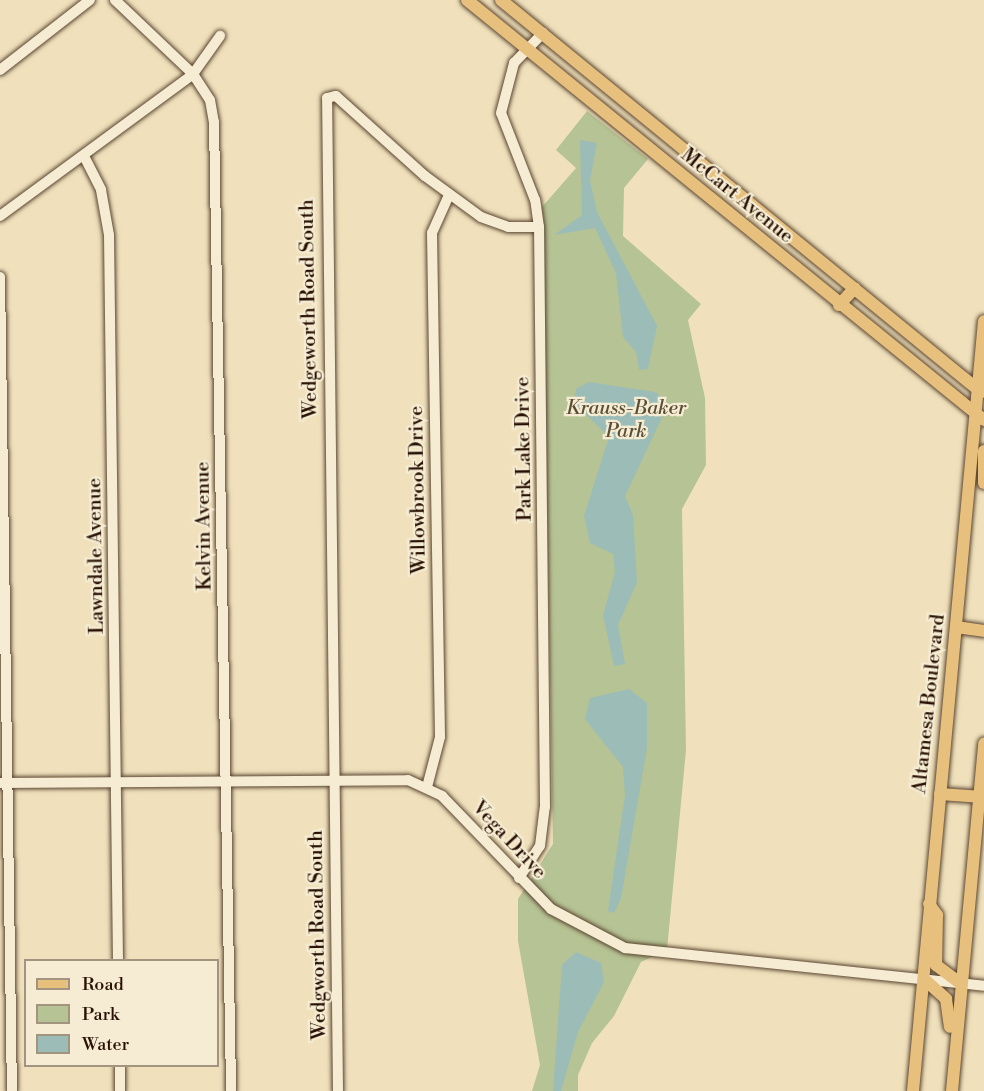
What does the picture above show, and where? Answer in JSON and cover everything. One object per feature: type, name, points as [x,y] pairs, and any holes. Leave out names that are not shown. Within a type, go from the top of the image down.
[{"type":"main road","name":"McCart Avenue","points":[[467,0],[839,306],[981,418]]},
{"type":"main road","name":"McCart Avenue","points":[[501,0],[981,392]]},
{"type":"main road","points":[[715,203],[732,188]]},
{"type":"main road","points":[[839,306],[855,288]]},
{"type":"main road","name":"Altamesa Boulevard","points":[[913,1091],[939,794],[981,418],[984,321]]},
{"type":"main road","points":[[984,451],[984,483]]},
{"type":"main road","points":[[956,627],[984,631]]},
{"type":"main road","points":[[952,1091],[984,743]]},
{"type":"main road","points":[[939,794],[979,797]]},
{"type":"main road","points":[[929,904],[937,915],[936,965],[961,984]]},
{"type":"main road","points":[[924,979],[949,1006],[954,1069]]},
{"type":"street","points":[[2,64],[90,0]]},
{"type":"street","name":"Kelvin Avenue","points":[[116,0],[193,74],[210,100],[214,122],[231,1091]]},
{"type":"street","name":"Park Lake Drive","points":[[519,878],[540,846],[545,807],[539,227],[535,200],[501,113],[504,86],[527,49],[543,33]]},
{"type":"street","points":[[0,216],[193,74],[220,36]]},
{"type":"street","name":"Wedgeworth Road South","points":[[334,779],[327,98],[336,96],[449,195],[500,226],[539,227]]},
{"type":"street","name":"Lawndale Avenue","points":[[84,156],[101,190],[109,235],[118,959]]},
{"type":"street","name":"Willowbrook Drive","points":[[427,786],[440,737],[432,233],[449,195]]},
{"type":"street","points":[[0,277],[4,783],[12,1091]]},
{"type":"street","name":"Vega Drive","points":[[4,783],[390,778],[427,786],[459,812],[519,878],[566,920],[625,948],[984,987]]},
{"type":"street","name":"Wedgworth Road South","points":[[334,779],[338,1091]]},
{"type":"street","points":[[120,1067],[120,1091]]},
{"type":"green space","name":"Krauss-Baker Park","points":[[587,111],[648,159],[624,188],[623,236],[701,304],[688,320],[705,398],[706,465],[682,509],[686,750],[667,950],[641,962],[614,1016],[592,1043],[578,1075],[578,1091],[532,1091],[540,1065],[518,941],[518,899],[553,844],[542,207],[576,168],[556,150]]},
{"type":"water","points":[[580,140],[597,143],[590,181],[597,212],[657,326],[648,369],[639,370],[636,352],[623,337],[616,273],[595,228],[554,235],[582,215]]},
{"type":"water","points":[[589,382],[655,392],[663,398],[666,409],[625,496],[633,515],[637,582],[618,625],[625,664],[614,666],[603,615],[615,572],[613,554],[590,543],[584,516],[609,437],[574,403],[576,389]]},
{"type":"water","points":[[629,689],[647,703],[647,748],[621,898],[614,913],[608,911],[625,795],[623,767],[585,719],[590,698]]},
{"type":"water","points":[[576,952],[601,963],[604,982],[578,1032],[561,1091],[553,1091],[562,965]]}]
